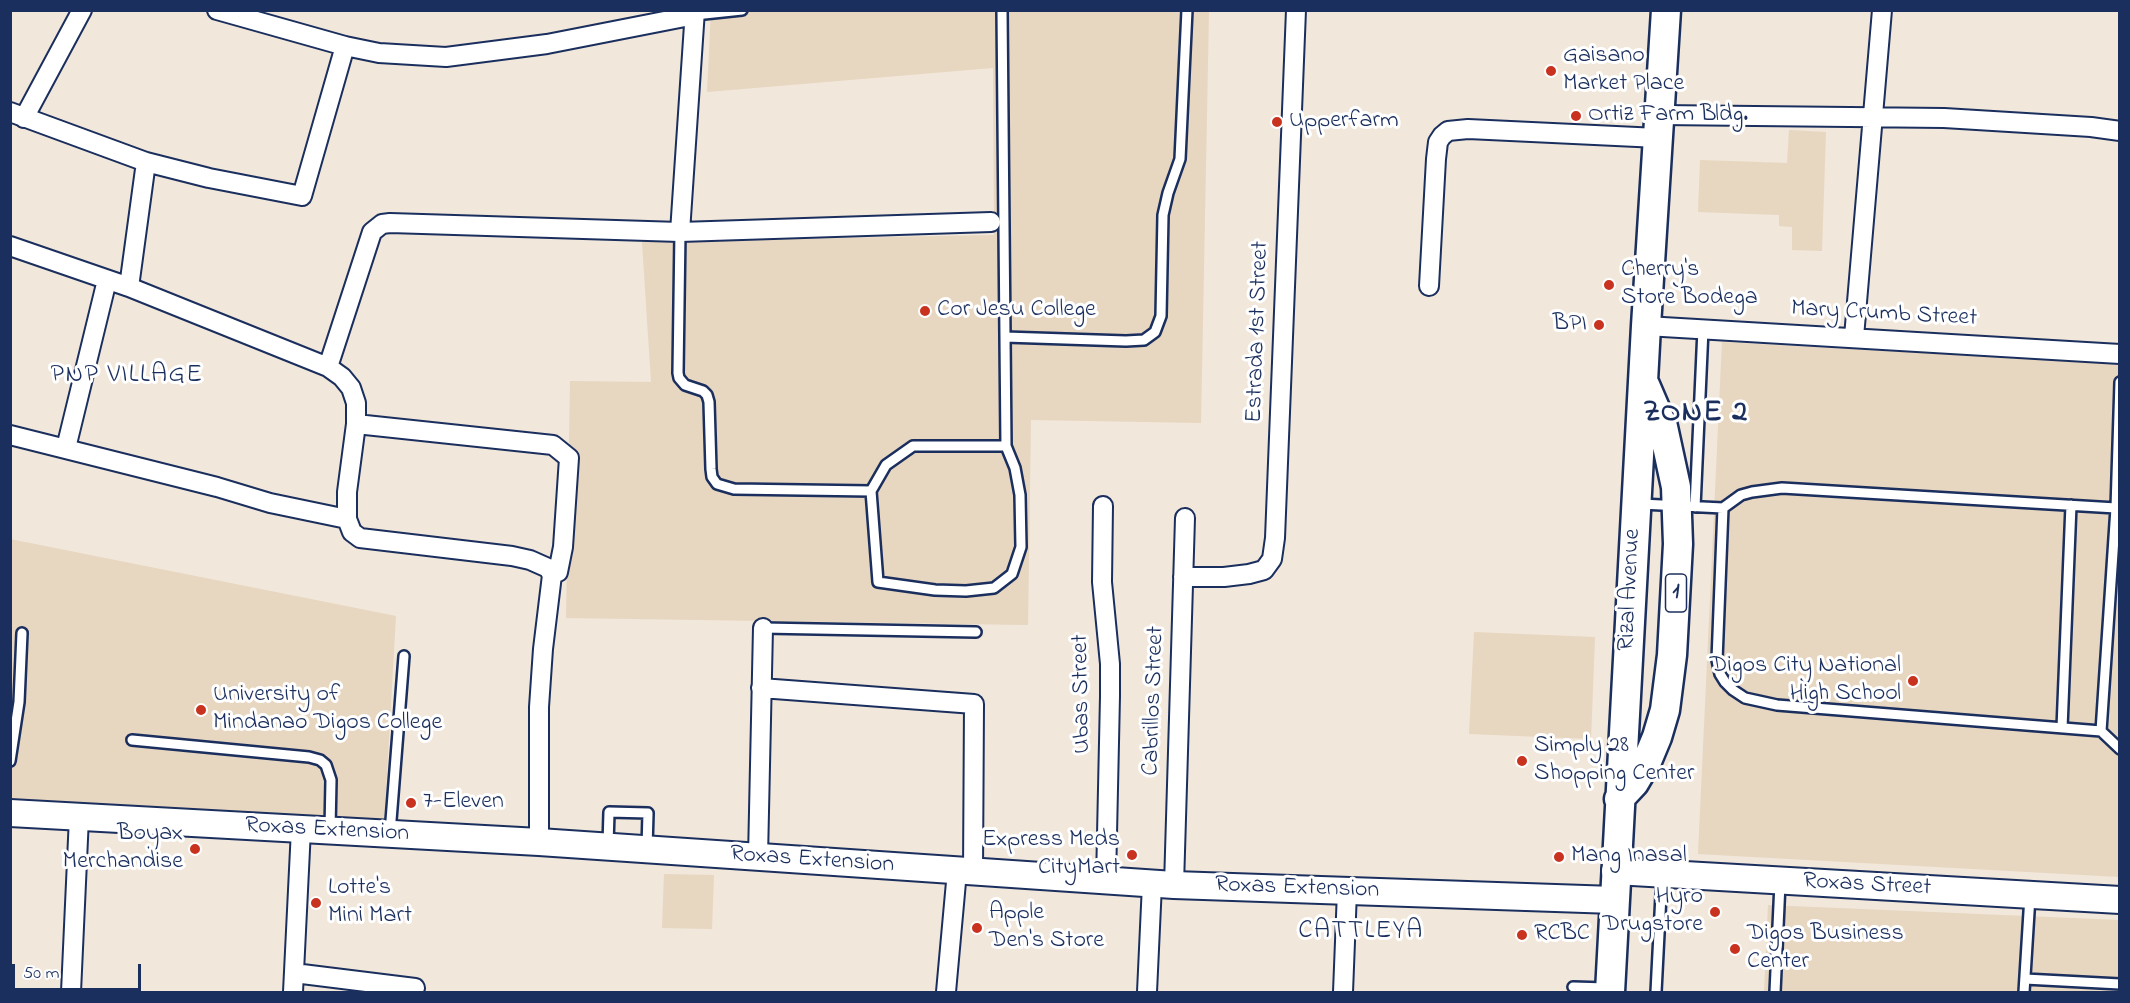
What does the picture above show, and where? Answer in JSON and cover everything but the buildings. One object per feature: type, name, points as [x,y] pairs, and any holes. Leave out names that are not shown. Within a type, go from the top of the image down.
[{"type":"main road","name":"Rizal Avenue","points":[[1610,990],[1646,326],[1666,10]]},
{"type":"main road","name":"Rizal Avenue","points":[[1619,799],[1634,783],[1647,761],[1665,710],[1673,644],[1678,544],[1686,506],[1663,427],[1643,381]]},
{"type":"main road","name":"Roxas Extension","points":[[10,813],[539,842],[1163,885],[1614,900]]},
{"type":"main road","name":"Roxas Street","points":[[1615,871],[2120,900]]},
{"type":"street","points":[[82,10],[17,115],[146,162],[209,178],[302,196],[345,46]]},
{"type":"street","points":[[217,10],[345,46],[379,52],[446,57],[548,44],[695,13],[680,232]]},
{"type":"street","name":"Estrada 1st Street","points":[[1183,577],[1224,577],[1249,574],[1264,570],[1272,559],[1275,538],[1296,10]]},
{"type":"street","points":[[1854,337],[1882,10]]},
{"type":"street","points":[[1429,285],[1438,142],[1448,131],[1659,127],[1873,117],[2045,124],[2120,131]]},
{"type":"street","points":[[129,287],[146,162]]},
{"type":"street","points":[[328,367],[372,232],[382,224],[399,222],[680,232],[997,222]]},
{"type":"street","points":[[10,246],[129,287],[328,367],[342,377],[351,388],[356,403],[356,424],[347,492],[347,519],[352,532],[360,538],[522,558],[545,566],[552,575],[540,679],[539,842]]},
{"type":"street","points":[[66,448],[107,280]]},
{"type":"street","name":"Mary Crumb Street","points":[[1646,326],[2120,354]]},
{"type":"street","points":[[356,424],[553,445],[569,458],[563,547],[558,572],[552,575]]},
{"type":"street","points":[[10,435],[270,503],[347,519]]},
{"type":"street","name":"Ubas Street","points":[[1103,506],[1102,582],[1110,664],[1106,881]]},
{"type":"street","name":"Cabrillos Street","points":[[1147,993],[1163,885],[1185,518]]},
{"type":"street","points":[[758,857],[763,628]]},
{"type":"street","points":[[761,688],[974,704],[965,872],[946,993]]},
{"type":"street","points":[[71,993],[79,817]]},
{"type":"street","points":[[293,993],[301,829]]},
{"type":"street","points":[[1343,993],[1347,891]]},
{"type":"street","points":[[294,973],[415,988]]},
{"type":"lane","points":[[695,13],[742,10]]},
{"type":"lane","points":[[1002,10],[997,222],[1005,337],[1006,446],[1015,468],[1020,495],[1021,547],[1012,574],[994,588],[966,591],[935,590],[878,582],[871,491],[886,465],[913,446],[1006,446]]},
{"type":"lane","points":[[1005,337],[1126,341],[1144,340],[1155,332],[1161,316],[1163,215],[1179,159],[1187,10]]},
{"type":"lane","points":[[680,232],[678,372],[679,378],[685,385],[703,391],[707,395],[711,469],[712,477],[717,484],[734,489],[871,491]]},
{"type":"lane","points":[[1686,506],[1703,329]]},
{"type":"lane","points":[[2101,731],[2116,508],[2120,382]]},
{"type":"lane","points":[[1636,504],[1723,508],[1741,495],[1782,488],[2116,508]]},
{"type":"lane","points":[[2062,728],[2071,505]]},
{"type":"lane","points":[[1723,508],[1718,660],[1720,674],[1725,682],[1745,698],[1777,705],[2101,731],[2120,749]]},
{"type":"lane","points":[[763,628],[976,632]]},
{"type":"lane","points":[[10,761],[19,702],[21,633]]},
{"type":"lane","points":[[390,834],[404,656]]},
{"type":"lane","points":[[132,740],[309,757],[320,760],[326,765],[331,780],[330,831]]},
{"type":"lane","points":[[608,847],[609,812],[648,813],[647,850]]},
{"type":"lane","points":[[1656,993],[1662,874]]},
{"type":"lane","points":[[1775,993],[1780,880]]},
{"type":"lane","points":[[2024,993],[2030,895]]},
{"type":"lane","points":[[2025,979],[2120,984]]},
{"type":"lane","points":[[1573,987],[1610,990]]},
{"type":"shaded area","name":"Cor Jesu College","points":[[711,11],[1209,11],[1201,423],[1031,420],[1028,625],[566,618],[570,381],[651,382],[642,242],[994,235],[993,68],[707,92]]},
{"type":"shaded area","points":[[1789,130],[1826,132],[1822,251],[1792,250],[1792,227],[1779,226],[1779,215],[1698,212],[1700,160],[1787,163]]},
{"type":"shaded area","name":"Digos City National High School","points":[[1722,342],[2119,364],[2119,877],[1698,854]]},
{"type":"shaded area","name":"University of Mindanao Digos College","points":[[10,539],[396,616],[384,826],[11,803]]},
{"type":"shaded area","points":[[1474,632],[1595,637],[1591,739],[1469,734]]},
{"type":"shaded area","points":[[664,874],[714,875],[712,929],[662,928]]},
{"type":"shaded area","points":[[1768,905],[2119,920],[2119,992],[1764,992]]},
{"type":"place","name":"Gaisano Market Place","points":[[1551,71]]},
{"type":"place","name":"Ortiz Farm Bldg.","points":[[1576,116]]},
{"type":"place","name":"Upperfarm","points":[[1277,122]]},
{"type":"place","name":"Cherry's Store Bodega","points":[[1609,285]]},
{"type":"place","name":"Cor Jesu College","points":[[925,311]]},
{"type":"place","name":"BPI","points":[[1599,325]]},
{"type":"place","name":"Digos City National High School","points":[[1913,681]]},
{"type":"place","name":"University of Mindanao Digos College","points":[[201,710]]},
{"type":"place","name":"Simply 28 Shopping Center","points":[[1522,761]]},
{"type":"place","name":"7-Eleven","points":[[411,803]]},
{"type":"place","name":"Boyax Merchandise","points":[[195,849]]},
{"type":"place","name":"Express Meds CityMart","points":[[1132,855]]},
{"type":"place","name":"Mang Inasal","points":[[1559,857]]},
{"type":"place","name":"Lotte's Mini Mart","points":[[316,903]]},
{"type":"place","name":"Hyro Drugstore","points":[[1715,912]]},
{"type":"place","name":"Apple Den's Store","points":[[977,928]]},
{"type":"place","name":"RCBC","points":[[1522,935]]},
{"type":"place","name":"Digos Business Center","points":[[1735,949]]},
{"type":"district","name":"PNP VILLAGE","points":[[127,377]]},
{"type":"district","name":"ZONE 2","points":[[1696,415]]},
{"type":"district","name":"CATTLEYA","points":[[1361,933]]}]
